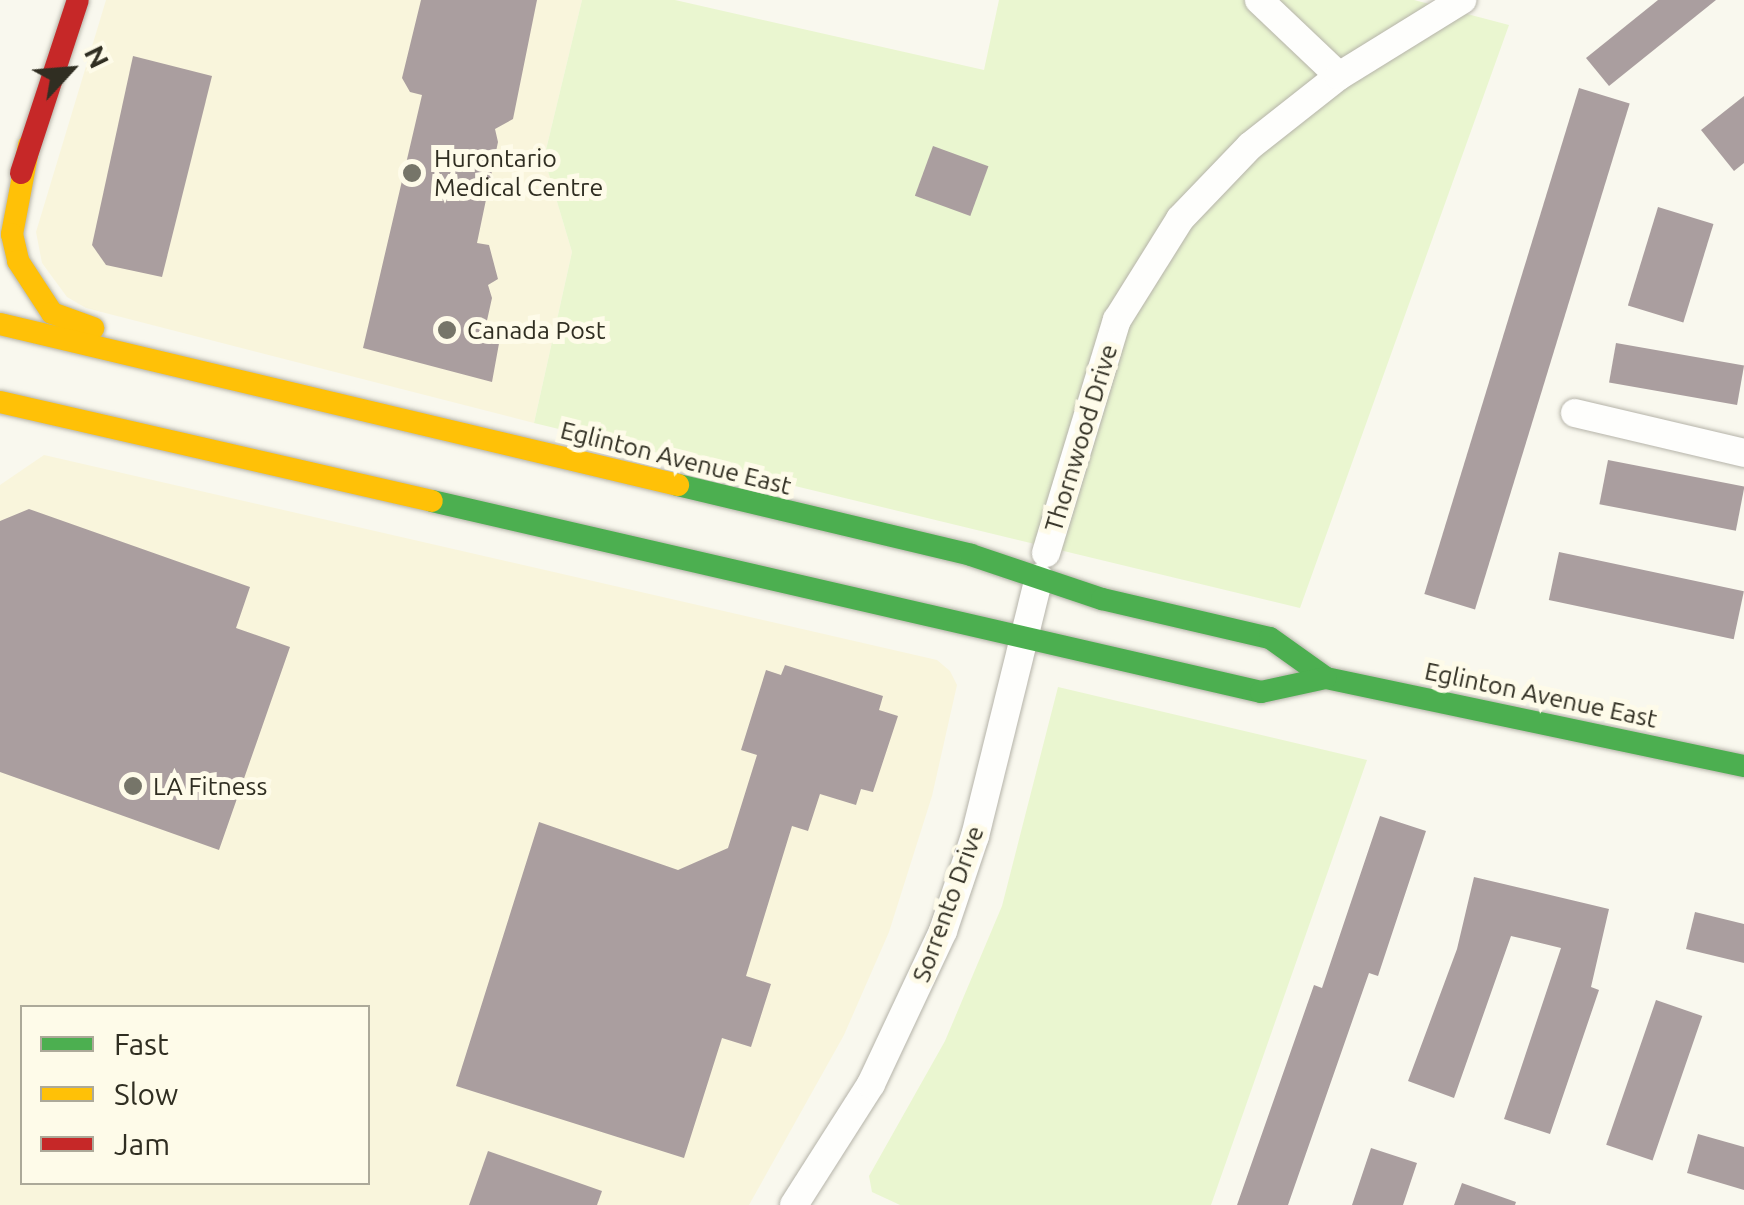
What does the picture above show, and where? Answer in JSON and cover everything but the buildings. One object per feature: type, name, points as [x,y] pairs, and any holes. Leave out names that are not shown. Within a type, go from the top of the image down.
[{"type":"main road","points":[[0,240],[78,0]]},
{"type":"main road","points":[[29,146],[12,234],[37,296],[52,312],[83,326],[162,344],[193,369]]},
{"type":"main road","name":"Eglinton Avenue East","points":[[0,324],[971,556],[1042,565],[1270,638],[1326,678],[1744,766]]},
{"type":"main road","name":"Eglinton Avenue East","points":[[0,402],[1261,692],[1326,678]]},
{"type":"street","points":[[1259,0],[1339,76]]},
{"type":"street","name":"Thornwood Drive","points":[[1042,565],[1117,320],[1180,219],[1250,146],[1339,76],[1462,0]]},
{"type":"street","points":[[1575,413],[1744,453]]},
{"type":"street","name":"Sorrento Drive","points":[[794,1205],[871,1084],[944,931],[975,836],[1042,565]]},
{"type":"shaded area","points":[[106,0],[582,0],[544,158],[572,252],[534,423],[86,308],[67,297],[42,263],[36,232]]},
{"type":"shaded area","points":[[44,455],[937,660],[950,671],[957,685],[932,796],[889,932],[844,1035],[749,1205],[0,1205],[0,485]]},
{"type":"green space","points":[[582,0],[675,0],[984,70],[999,0],[1414,0],[1509,25],[1300,608],[534,423],[572,252],[544,158]]},
{"type":"green space","points":[[1058,687],[1367,760],[1211,1205],[900,1205],[872,1192],[869,1176],[945,1041],[1002,906]]},
{"type":"traffic: fast","points":[[678,485],[971,555],[1102,599],[1270,638],[1326,678],[1744,766]]},
{"type":"traffic: fast","points":[[432,501],[1261,692],[1326,678]]},
{"type":"traffic: slow","points":[[29,145],[12,234],[18,261],[52,313],[93,328]]},
{"type":"traffic: slow","points":[[0,324],[678,485]]},
{"type":"traffic: slow","points":[[0,402],[432,501]]},
{"type":"traffic: jam","points":[[21,173],[78,0]]},
{"type":"place","name":"Hurontario Medical Centre","points":[[412,173]]},
{"type":"place","name":"Canada Post","points":[[447,330]]},
{"type":"place","name":"LA Fitness","points":[[133,786]]}]
